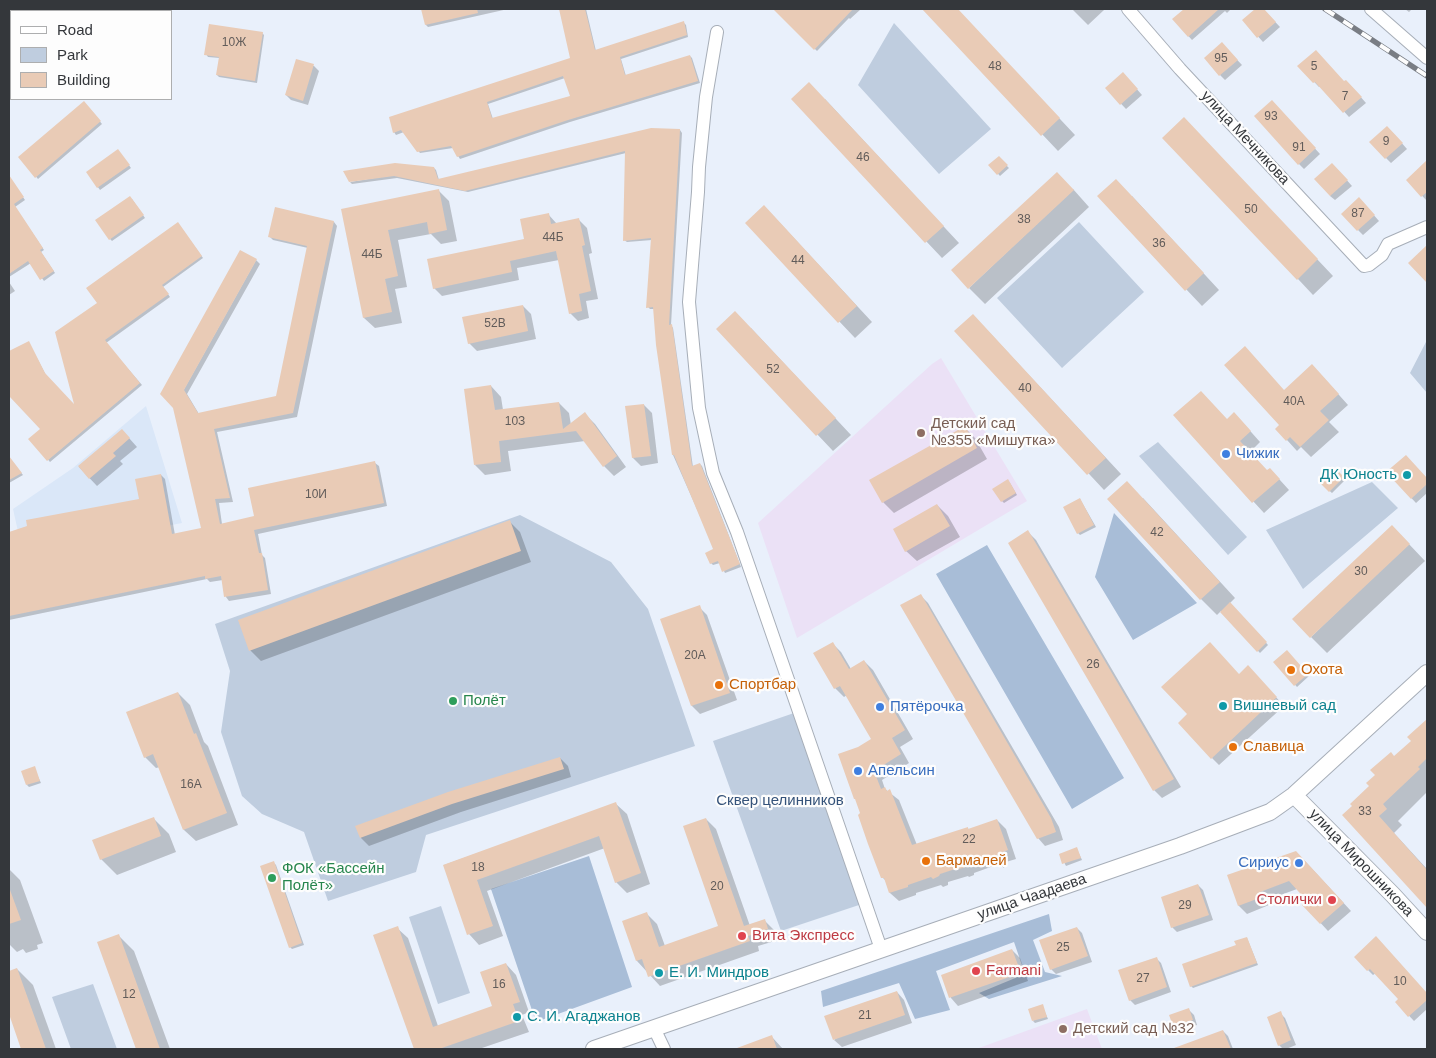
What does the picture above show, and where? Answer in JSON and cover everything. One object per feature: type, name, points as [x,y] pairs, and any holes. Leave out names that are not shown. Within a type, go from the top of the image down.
[{"type":"street","name":"улица Мечникова","points":[[1128,9],[1180,69],[1364,266],[1369,265],[1382,255],[1388,244],[1427,227]]},
{"type":"street","points":[[1371,9],[1427,58]]},
{"type":"street","points":[[717,32],[706,97],[698,167],[698,192],[689,302],[699,408],[712,473],[737,532],[882,949]]},
{"type":"street","name":"улица Чаадаева","points":[[594,1049],[1270,812],[1294,796],[1427,673]]},
{"type":"street","name":"улица Мирошникова","points":[[1294,796],[1427,932]]},
{"type":"street","points":[[654,1028],[664,1049]]},
{"type":"shaded area","name":"Детский сад №355 «Мишутка»","points":[[941,358],[1027,501],[797,638],[758,523],[932,364]]},
{"type":"shaded area","points":[[146,406],[182,523],[23,554],[13,509],[73,468]]},
{"type":"shaded area","points":[[1114,513],[1197,603],[1133,640],[1095,577]]},
{"type":"shaded area","points":[[987,545],[1124,778],[1072,809],[936,574]]},
{"type":"shaded area","points":[[589,856],[632,987],[536,1022],[491,889]]},
{"type":"shaded area","points":[[1049,914],[1052,931],[1033,940],[1045,972],[1062,976],[989,999],[979,993],[1025,974],[1014,942],[936,971],[950,1010],[915,1019],[899,983],[823,1007],[821,991]]},
{"type":"shaded area","name":"Детский сад №32","points":[[1087,1009],[1102,1049],[976,1049]]},
{"type":"green space","points":[[894,23],[991,129],[939,174],[858,85]]},
{"type":"green space","points":[[1079,222],[1144,292],[1062,368],[997,298]]},
{"type":"green space","points":[[1427,340],[1427,393],[1410,373]]},
{"type":"green space","points":[[1158,442],[1247,537],[1228,555],[1139,456]]},
{"type":"green space","points":[[1372,482],[1398,508],[1303,589],[1266,530]]},
{"type":"green space","name":"Полёт","points":[[520,515],[611,562],[648,609],[695,746],[426,835],[416,872],[328,901],[304,832],[262,814],[242,796],[221,732],[230,671],[215,624]]},
{"type":"green space","name":"Сквер целинников","points":[[794,713],[862,904],[781,931],[713,741]]},
{"type":"green space","points":[[441,906],[470,993],[438,1004],[409,917]]},
{"type":"green space","points":[[93,984],[117,1049],[71,1049],[52,997]]},
{"type":"building","points":[[421,9],[477,9],[478,13],[425,25]]},
{"type":"building","points":[[559,9],[585,9],[595,50],[684,21],[687,35],[620,57],[625,75],[690,55],[698,81],[568,120],[457,157],[451,146],[417,152],[401,130],[393,133],[389,117],[570,58]],"holes":[[[563,76],[570,96],[492,118],[487,102]]]},
{"type":"building","points":[[773,9],[853,9],[814,50]]},
{"type":"building","points":[[922,9],[958,9],[1060,118],[1041,136]]},
{"type":"building","points":[[1184,9],[1219,9],[1188,37],[1172,19]]},
{"type":"building","points":[[1255,9],[1264,9],[1276,22],[1257,38],[1242,20]]},
{"type":"building","points":[[209,24],[263,32],[255,81],[216,75],[219,57],[204,55]]},
{"type":"building","points":[[1222,42],[1238,60],[1219,76],[1204,58]]},
{"type":"building","points":[[1316,50],[1344,81],[1346,80],[1362,97],[1343,113],[1315,82],[1313,83],[1297,66]]},
{"type":"building","points":[[296,59],[314,64],[303,101],[285,95]]},
{"type":"building","points":[[1123,72],[1138,89],[1120,105],[1105,88]]},
{"type":"building","points":[[809,82],[944,226],[925,243],[791,99]]},
{"type":"building","points":[[1272,100],[1316,148],[1298,165],[1254,116]]},
{"type":"building","points":[[84,101],[101,121],[35,178],[18,157]]},
{"type":"building","points":[[1184,117],[1318,259],[1297,280],[1162,138]]},
{"type":"building","points":[[1387,126],[1403,143],[1385,159],[1369,142]]},
{"type":"building","points":[[651,128],[680,129],[669,325],[672,324],[692,466],[700,463],[740,564],[722,572],[718,561],[710,564],[705,553],[713,549],[674,455],[672,455],[656,345],[653,307],[646,308],[651,238],[623,241],[625,151],[465,191],[394,176],[349,182],[343,171],[395,163],[434,167],[438,179]]},
{"type":"building","points":[[118,149],[130,165],[97,188],[86,172]]},
{"type":"building","points":[[999,156],[1008,165],[997,175],[988,165]]},
{"type":"building","points":[[1427,160],[1427,192],[1421,197],[1406,180]]},
{"type":"building","points":[[1332,163],[1348,180],[1330,196],[1314,179]]},
{"type":"building","points":[[1057,172],[1074,190],[968,289],[951,270]]},
{"type":"building","points":[[9,175],[24,197],[14,204],[43,248],[40,250],[54,271],[40,280],[28,261],[9,274]]},
{"type":"building","points":[[1116,179],[1204,273],[1185,291],[1097,196]]},
{"type":"building","points":[[439,189],[447,230],[429,234],[427,222],[388,230],[398,276],[385,279],[392,312],[363,318],[341,209]]},
{"type":"building","points":[[130,196],[144,215],[109,240],[95,220]]},
{"type":"building","points":[[1359,197],[1375,215],[1357,231],[1341,214]]},
{"type":"building","points":[[764,205],[857,306],[838,323],[745,223]]},
{"type":"building","points":[[275,207],[334,221],[293,413],[214,429],[230,498],[215,499],[220,524],[254,516],[248,488],[375,461],[384,503],[254,530],[259,553],[262,553],[268,590],[224,597],[221,576],[205,579],[205,576],[9,616],[9,532],[27,526],[26,520],[139,499],[135,479],[161,474],[172,534],[201,528],[173,408],[160,394],[240,250],[257,259],[184,390],[198,413],[276,396],[307,246],[268,237]]},
{"type":"building","points":[[549,213],[551,224],[579,218],[585,245],[582,246],[591,291],[579,294],[582,311],[569,314],[556,251],[510,261],[512,272],[433,289],[427,259],[524,239],[520,219]]},
{"type":"building","points":[[178,222],[202,256],[162,285],[169,294],[105,340],[140,383],[47,461],[28,439],[40,429],[9,396],[9,351],[29,341],[45,373],[74,404],[55,332],[97,303],[86,288]]},
{"type":"building","points":[[1427,245],[1427,283],[1408,263]]},
{"type":"building","points":[[523,305],[528,331],[468,344],[462,317]]},
{"type":"building","points":[[735,311],[836,418],[816,436],[716,329]]},
{"type":"building","points":[[973,314],[1106,458],[1087,475],[954,331]]},
{"type":"building","points":[[1245,346],[1284,390],[1312,364],[1339,394],[1320,411],[1329,420],[1300,447],[1290,437],[1286,441],[1275,429],[1279,425],[1224,365]]},
{"type":"building","points":[[491,385],[495,410],[559,402],[563,429],[585,412],[617,456],[603,467],[576,431],[499,441],[501,462],[474,465],[464,389]]},
{"type":"building","points":[[1201,391],[1227,419],[1234,412],[1251,431],[1240,441],[1267,470],[1270,468],[1280,479],[1252,503],[1173,415]]},
{"type":"building","points":[[644,404],[651,456],[632,458],[625,406]]},
{"type":"building","points":[[965,426],[977,448],[882,503],[869,480]]},
{"type":"building","points":[[122,429],[130,438],[113,453],[116,456],[89,479],[78,466]]},
{"type":"building","name":"ДК Юность","points":[[1406,455],[1427,478],[1427,484],[1411,499],[1386,472]]},
{"type":"building","points":[[9,456],[22,473],[9,480]]},
{"type":"building","points":[[1336,469],[1344,477],[1329,492],[1321,484]]},
{"type":"building","points":[[1008,479],[1016,493],[1001,502],[992,489]]},
{"type":"building","points":[[1127,481],[1220,582],[1200,600],[1107,499]]},
{"type":"building","points":[[1080,498],[1094,525],[1077,534],[1063,507]]},
{"type":"building","points":[[937,504],[950,526],[905,552],[893,529]]},
{"type":"building","points":[[510,520],[521,551],[249,651],[238,620]]},
{"type":"building","points":[[1392,525],[1410,544],[1310,638],[1292,619]]},
{"type":"building","points":[[1028,530],[1174,779],[1153,791],[1008,543]]},
{"type":"building","points":[[921,594],[1051,818],[1056,832],[1037,839],[900,605]]},
{"type":"building","points":[[1230,602],[1267,642],[1257,652],[1220,612]]},
{"type":"building","points":[[700,605],[730,693],[691,706],[660,619]]},
{"type":"building","points":[[833,642],[849,669],[864,660],[905,730],[892,738],[901,754],[874,771],[881,789],[885,787],[887,791],[890,789],[912,845],[997,819],[1008,850],[998,854],[995,861],[989,856],[965,867],[940,874],[933,879],[931,877],[889,893],[868,844],[858,815],[860,813],[838,754],[858,747],[871,739],[840,686],[834,689],[813,653]]},
{"type":"building","name":"Вишневый сад","points":[[1210,642],[1239,674],[1248,665],[1277,697],[1211,759],[1178,723],[1187,714],[1161,687]]},
{"type":"building","points":[[1287,650],[1308,674],[1294,686],[1273,662]]},
{"type":"building","points":[[178,692],[227,813],[183,830],[153,754],[144,758],[126,712]]},
{"type":"building","points":[[1427,719],[1427,758],[1418,767],[1420,769],[1383,804],[1387,809],[1379,816],[1427,870],[1427,908],[1342,815],[1352,806],[1350,804],[1369,786],[1366,783],[1375,775],[1370,770],[1391,752],[1394,756],[1411,741],[1407,737]]},
{"type":"building","points":[[560,757],[564,769],[452,804],[360,838],[355,826],[448,792]]},
{"type":"building","points":[[35,766],[40,781],[26,785],[21,771]]},
{"type":"building","points":[[616,802],[641,873],[615,883],[599,836],[477,880],[493,926],[467,935],[443,865]]},
{"type":"building","points":[[154,817],[161,836],[100,860],[92,840]]},
{"type":"building","points":[[706,818],[744,926],[765,919],[768,929],[748,936],[750,941],[648,977],[642,959],[636,961],[622,921],[647,912],[659,947],[718,926],[683,826]]},
{"type":"building","points":[[1077,847],[1081,858],[1062,864],[1059,854]]},
{"type":"building","points":[[1296,851],[1344,903],[1320,924],[1302,905],[1307,901],[1289,881],[1260,892],[1262,897],[1238,906],[1227,875]]},
{"type":"building","points":[[274,861],[302,943],[289,948],[260,866]]},
{"type":"building","points":[[1198,884],[1209,915],[1171,928],[1161,897]]},
{"type":"building","points":[[9,890],[21,920],[9,924]]},
{"type":"building","points":[[398,926],[433,1027],[492,1006],[480,972],[506,963],[520,1002],[513,1004],[519,1021],[439,1049],[414,1049],[373,935]]},
{"type":"building","points":[[1077,927],[1088,956],[1050,970],[1039,940]]},
{"type":"building","points":[[119,934],[160,1049],[136,1049],[97,942]]},
{"type":"building","points":[[1376,936],[1427,993],[1427,1000],[1408,1017],[1395,1002],[1398,999],[1370,969],[1367,971],[1354,957]]},
{"type":"building","points":[[1247,937],[1257,963],[1190,987],[1182,964],[1236,945],[1234,941]]},
{"type":"building","points":[[1012,949],[1021,973],[949,998],[941,975]]},
{"type":"building","points":[[1157,957],[1167,987],[1129,1001],[1118,970]]},
{"type":"building","points":[[17,968],[46,1049],[21,1049],[9,1014],[9,971]]},
{"type":"building","points":[[897,991],[905,1015],[833,1040],[824,1016]]},
{"type":"building","points":[[1043,1004],[1047,1017],[1032,1021],[1028,1009]]},
{"type":"building","points":[[1189,1008],[1193,1020],[1173,1026],[1169,1015]]},
{"type":"building","points":[[1281,1011],[1291,1040],[1278,1046],[1267,1017]]},
{"type":"building","points":[[1223,1030],[1231,1049],[1174,1049],[1174,1048]]},
{"type":"building","points":[[772,1035],[777,1049],[737,1049],[737,1048]]},
{"type":"railway","points":[[1325,9],[1427,76]]},
{"type":"place","name":"Детский сад №355 «Мишутка»","points":[[921,433]]},
{"type":"place","name":"Чижик","points":[[1226,454]]},
{"type":"place","name":"ДК Юность","points":[[1407,475]]},
{"type":"place","name":"Охота","points":[[1291,670]]},
{"type":"place","name":"Спортбар","points":[[719,685]]},
{"type":"place","name":"Полёт","points":[[453,701]]},
{"type":"place","name":"Вишневый сад","points":[[1223,706]]},
{"type":"place","name":"Пятёрочка","points":[[880,707]]},
{"type":"place","name":"Славица","points":[[1233,747]]},
{"type":"place","name":"Апельсин","points":[[858,771]]},
{"type":"place","name":"Бармалей","points":[[926,861]]},
{"type":"place","name":"Сириус","points":[[1299,863]]},
{"type":"place","name":"ФОК «Бассейн Полёт»","points":[[272,878]]},
{"type":"place","name":"Столички","points":[[1332,900]]},
{"type":"place","name":"Вита Экспресс","points":[[742,936]]},
{"type":"place","name":"Farmani","points":[[976,971]]},
{"type":"place","name":"Е. И. Миндров","points":[[659,973]]},
{"type":"place","name":"С. И. Агаджанов","points":[[517,1017]]},
{"type":"place","name":"Детский сад №32","points":[[1063,1029]]}]
